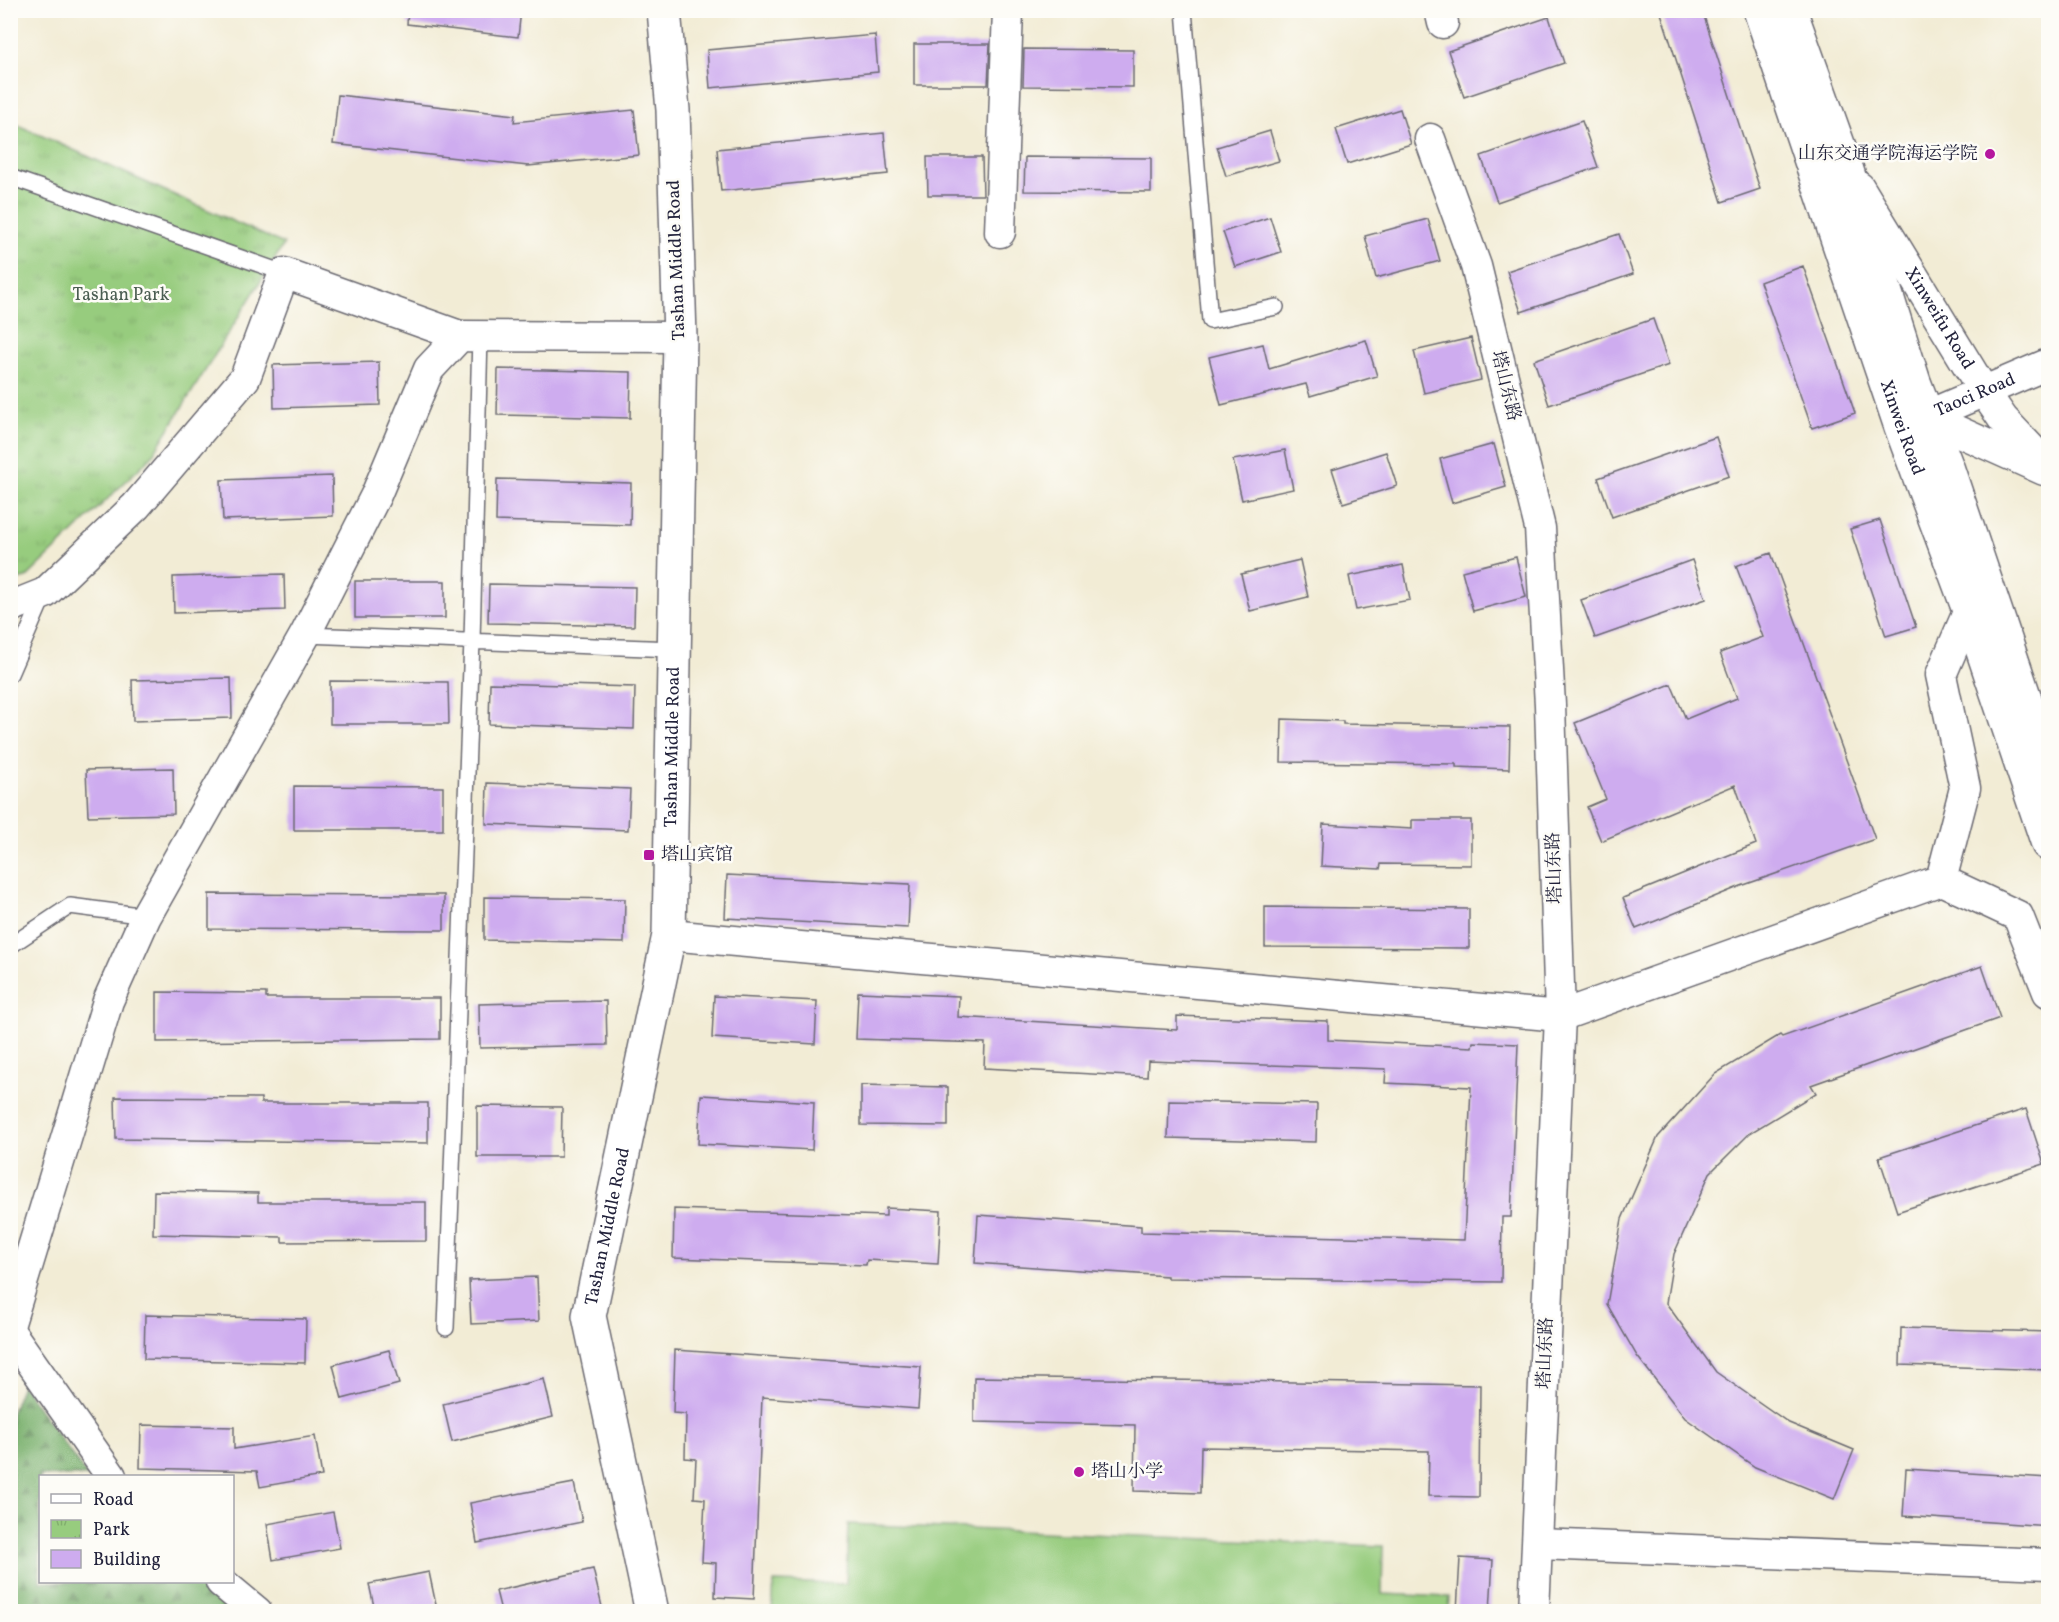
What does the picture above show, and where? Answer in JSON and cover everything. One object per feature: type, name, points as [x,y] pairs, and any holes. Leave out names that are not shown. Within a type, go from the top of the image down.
[{"type":"main road","name":"Tashan Middle Road","points":[[652,1611],[589,1316],[669,935],[680,337],[673,110],[664,10]]},
{"type":"main road","name":"Xinwei Road","points":[[1760,10],[1913,422],[1951,479],[2049,767]]},
{"type":"main road","name":"Xinwei Road","points":[[1790,10],[1844,161],[1913,422],[1969,610],[2049,844]]},
{"type":"street","points":[[1000,232],[1008,10]]},
{"type":"street","name":"塔山东路","points":[[1430,139],[1476,266],[1540,528],[1550,705],[1560,1016],[1534,1611]]},
{"type":"street","name":"Xinweifu Road","points":[[1844,161],[1983,390],[2003,419],[2049,466]]},
{"type":"street","points":[[10,607],[45,593],[136,506],[245,378],[284,273],[470,336],[680,337]]},
{"type":"street","points":[[10,1323],[108,1001],[146,916],[305,635],[376,495],[429,369],[470,336]]},
{"type":"street","name":"Taoci Road","points":[[1913,422],[1983,390],[2049,364]]},
{"type":"street","points":[[1913,422],[2049,472]]},
{"type":"street","points":[[1941,880],[1965,788],[1941,675],[1969,610]]},
{"type":"street","points":[[669,935],[1560,1016],[1941,880],[2018,916],[2049,992]]},
{"type":"street","points":[[10,1332],[110,1475]]},
{"type":"street","points":[[1538,1544],[2049,1564]]},
{"type":"street","points":[[223,1583],[257,1611]]},
{"type":"lane","points":[[1184,10],[1210,321],[1276,307]]},
{"type":"lane","points":[[10,177],[93,204],[284,273]]},
{"type":"lane","points":[[446,1328],[472,641],[470,336]]},
{"type":"lane","points":[[10,674],[45,593]]},
{"type":"lane","points":[[305,635],[674,649]]},
{"type":"lane","points":[[10,946],[70,906],[146,916]]},
{"type":"green space","name":"Tashan Park","points":[[11,122],[284,244],[152,456],[26,578],[11,581]]},
{"type":"green space","points":[[22,1385],[86,1475],[39,1475],[39,1583],[195,1583],[230,1611],[11,1611],[11,1414]]},
{"type":"green space","points":[[848,1524],[1383,1546],[1382,1594],[1449,1597],[1448,1611],[772,1611],[774,1582],[846,1584]]},
{"type":"building","points":[[408,10],[521,10],[518,37],[407,24]]},
{"type":"building","points":[[1660,10],[1702,10],[1760,189],[1722,202]]},
{"type":"building","points":[[1549,17],[1564,63],[1464,97],[1448,51]]},
{"type":"building","points":[[875,35],[878,72],[710,88],[707,50]]},
{"type":"building","points":[[914,44],[990,44],[988,85],[914,85]]},
{"type":"building","points":[[1024,49],[1133,50],[1133,87],[1023,86]]},
{"type":"building","points":[[338,95],[515,115],[514,122],[634,110],[639,155],[528,166],[333,144]]},
{"type":"building","points":[[1400,109],[1411,144],[1347,164],[1336,129]]},
{"type":"building","points":[[1582,121],[1598,167],[1497,202],[1481,156]]},
{"type":"building","points":[[1270,131],[1279,161],[1226,176],[1217,147]]},
{"type":"building","points":[[884,133],[888,174],[721,191],[717,149]]},
{"type":"building","points":[[927,157],[982,157],[983,195],[928,195]]},
{"type":"building","points":[[1025,157],[1151,158],[1151,192],[1024,191]]},
{"type":"building","points":[[1270,217],[1281,252],[1235,267],[1223,232]]},
{"type":"building","points":[[1428,219],[1440,261],[1376,278],[1365,236]]},
{"type":"building","points":[[1619,234],[1633,274],[1521,312],[1507,271]]},
{"type":"building","points":[[1803,266],[1855,413],[1812,428],[1760,282]]},
{"type":"building","points":[[1653,319],[1669,365],[1549,405],[1534,360]]},
{"type":"building","points":[[1471,338],[1481,380],[1424,393],[1414,351]]},
{"type":"building","points":[[1366,340],[1377,376],[1310,396],[1306,384],[1221,405],[1209,357],[1263,344],[1269,369]]},
{"type":"building","points":[[379,362],[380,405],[274,408],[273,365]]},
{"type":"building","points":[[498,369],[631,372],[630,418],[497,415]]},
{"type":"building","points":[[1716,437],[1729,476],[1612,517],[1598,478]]},
{"type":"building","points":[[1494,444],[1506,487],[1452,503],[1440,459]]},
{"type":"building","points":[[1285,450],[1293,489],[1242,500],[1233,460]]},
{"type":"building","points":[[1386,452],[1397,486],[1343,503],[1332,469]]},
{"type":"building","points":[[332,476],[333,516],[223,520],[221,480]]},
{"type":"building","points":[[497,479],[631,483],[630,525],[496,521]]},
{"type":"building","points":[[1880,520],[1916,627],[1886,636],[1850,529]]},
{"type":"building","points":[[1771,553],[1875,839],[1741,886],[1636,929],[1623,898],[1756,844],[1735,785],[1601,841],[1587,807],[1606,799],[1575,723],[1671,684],[1686,719],[1737,698],[1720,653],[1763,637],[1736,566]]},
{"type":"building","points":[[1516,557],[1526,597],[1473,611],[1462,571]]},
{"type":"building","points":[[1300,560],[1308,597],[1250,611],[1241,574]]},
{"type":"building","points":[[1692,560],[1706,599],[1595,638],[1581,600]]},
{"type":"building","points":[[1403,565],[1410,600],[1356,610],[1349,576]]},
{"type":"building","points":[[284,574],[285,610],[174,613],[173,577]]},
{"type":"building","points":[[355,581],[445,581],[445,618],[355,618]]},
{"type":"building","points":[[489,584],[635,587],[634,626],[488,623]]},
{"type":"building","points":[[231,678],[232,718],[133,721],[132,680]]},
{"type":"building","points":[[330,681],[448,682],[449,724],[330,724]]},
{"type":"building","points":[[490,683],[635,687],[634,729],[489,724]]},
{"type":"building","points":[[1282,719],[1343,721],[1343,724],[1510,727],[1509,769],[1456,767],[1456,764],[1281,762]]},
{"type":"building","points":[[173,768],[174,814],[88,816],[86,770]]},
{"type":"building","points":[[487,783],[630,789],[628,830],[486,824]]},
{"type":"building","points":[[294,786],[443,787],[443,830],[294,830]]},
{"type":"building","points":[[1412,820],[1471,820],[1471,865],[1381,864],[1380,869],[1321,866],[1323,824],[1412,829]]},
{"type":"building","points":[[727,875],[910,884],[908,928],[725,918]]},
{"type":"building","points":[[209,894],[444,895],[444,930],[209,929]]},
{"type":"building","points":[[484,897],[625,899],[624,943],[484,940]]},
{"type":"building","points":[[1265,907],[1469,909],[1469,948],[1265,947]]},
{"type":"building","points":[[1982,966],[2000,1018],[1811,1085],[1816,1093],[1750,1133],[1710,1173],[1674,1254],[1666,1303],[1716,1372],[1789,1423],[1854,1450],[1834,1499],[1755,1467],[1685,1418],[1637,1356],[1607,1304],[1622,1219],[1658,1137],[1715,1074],[1780,1035],[1782,1037]]},
{"type":"building","points":[[157,992],[266,993],[266,998],[440,998],[440,1039],[157,1042]]},
{"type":"building","points":[[858,992],[959,996],[958,1017],[1177,1030],[1177,1016],[1328,1021],[1328,1040],[1472,1047],[1473,1042],[1518,1044],[1511,1217],[1502,1217],[1501,1282],[1167,1278],[1167,1276],[975,1263],[978,1215],[1141,1226],[1141,1232],[1464,1240],[1471,1087],[1385,1083],[1386,1069],[1148,1061],[1147,1077],[984,1068],[985,1043],[856,1039]]},
{"type":"building","points":[[714,996],[817,1001],[815,1044],[712,1038]]},
{"type":"building","points":[[606,1001],[607,1045],[480,1048],[479,1004]]},
{"type":"building","points":[[861,1085],[948,1087],[948,1126],[861,1125]]},
{"type":"building","points":[[701,1095],[814,1102],[812,1150],[698,1144]]},
{"type":"building","points":[[115,1097],[261,1098],[261,1103],[428,1103],[428,1143],[116,1139]]},
{"type":"building","points":[[1169,1101],[1317,1104],[1316,1142],[1168,1138]]},
{"type":"building","points":[[477,1106],[562,1107],[561,1157],[477,1157]]},
{"type":"building","points":[[2026,1109],[2044,1164],[1897,1212],[1879,1157]]},
{"type":"building","points":[[154,1191],[258,1193],[258,1202],[426,1202],[426,1241],[282,1242],[282,1237],[153,1234]]},
{"type":"building","points":[[886,1208],[941,1211],[938,1264],[867,1260],[866,1265],[673,1258],[674,1209],[886,1216]]},
{"type":"building","points":[[537,1277],[539,1321],[471,1324],[469,1280]]},
{"type":"building","points":[[145,1315],[306,1319],[305,1363],[144,1359]]},
{"type":"building","points":[[1901,1328],[2049,1332],[2049,1370],[1900,1365]]},
{"type":"building","points":[[389,1350],[399,1384],[342,1399],[333,1365]]},
{"type":"building","points":[[675,1350],[921,1367],[918,1409],[762,1397],[754,1599],[715,1597],[716,1563],[702,1562],[705,1499],[694,1498],[696,1459],[685,1458],[686,1414],[673,1413]]},
{"type":"building","points":[[974,1377],[1480,1385],[1479,1497],[1428,1496],[1429,1451],[1201,1447],[1200,1493],[1134,1491],[1135,1425],[974,1422]]},
{"type":"building","points":[[544,1379],[553,1417],[452,1442],[443,1404]]},
{"type":"building","points":[[141,1425],[234,1427],[234,1449],[315,1436],[322,1476],[260,1487],[257,1471],[140,1468]]},
{"type":"building","points":[[1906,1469],[2049,1478],[2049,1526],[1903,1516]]},
{"type":"building","points":[[574,1483],[582,1522],[477,1543],[470,1503]]},
{"type":"building","points":[[333,1512],[340,1548],[273,1560],[267,1524]]},
{"type":"building","points":[[1460,1558],[1493,1560],[1490,1611],[1457,1611]]},
{"type":"building","points":[[593,1569],[603,1611],[501,1611],[496,1591]]},
{"type":"building","points":[[429,1572],[436,1605],[404,1611],[375,1611],[369,1584]]},
{"type":"place","name":"山东交通学院海运学院","points":[[1990,154]]},
{"type":"place","name":"塔山宾馆","points":[[649,855]]},
{"type":"place","name":"塔山小学","points":[[1079,1472]]}]
